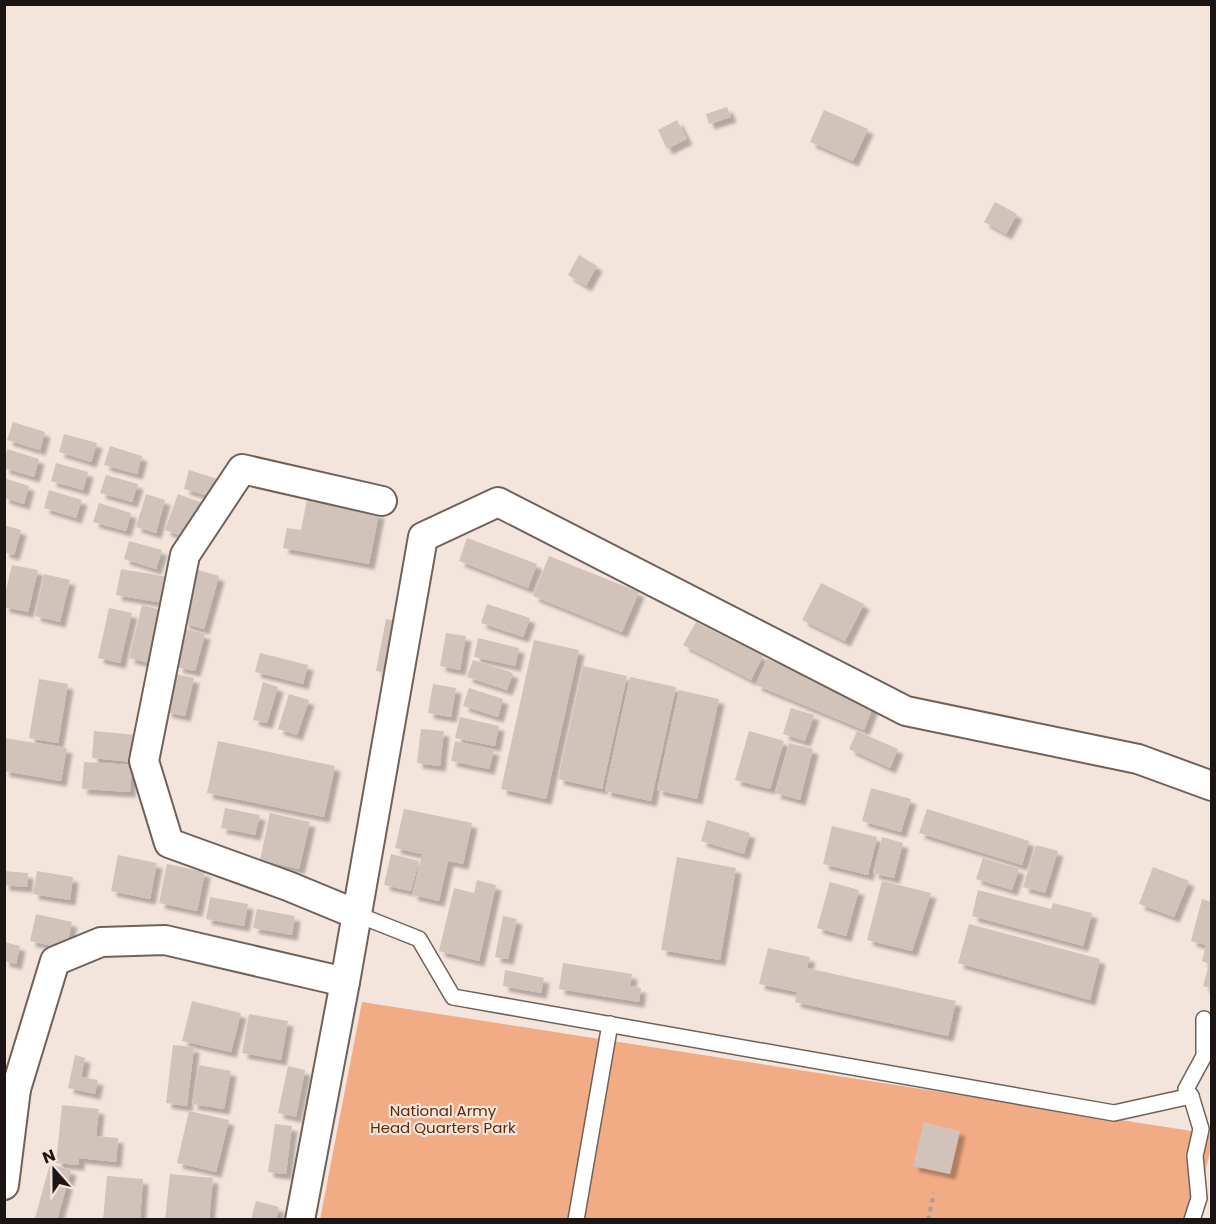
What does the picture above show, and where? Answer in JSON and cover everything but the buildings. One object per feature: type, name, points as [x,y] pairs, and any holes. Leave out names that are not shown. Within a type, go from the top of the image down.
[{"type":"street","points":[[356,914],[288,886],[169,843],[144,761],[184,555],[242,469],[382,501]]},
{"type":"street","points":[[300,1220],[345,982],[423,537],[498,502],[906,711],[1138,759],[1212,786]]},
{"type":"street","points":[[4,1185],[10,1095],[55,962],[101,942],[165,940],[345,982]]},
{"type":"lane","points":[[356,914],[419,939],[453,997],[1114,1113],[1191,1096]]},
{"type":"lane","points":[[1192,1220],[1199,1198],[1195,1156],[1201,1129],[1191,1096],[1186,1089],[1204,1056],[1204,1019]]},
{"type":"lane","points":[[576,1220],[610,1024]]},
{"type":"path","points":[[928,1220],[934,1193]]},
{"type":"green space","name":"National Army Head Quarters Park","points":[[362,1002],[1211,1134],[1211,1149],[1193,1219],[320,1220]]}]
